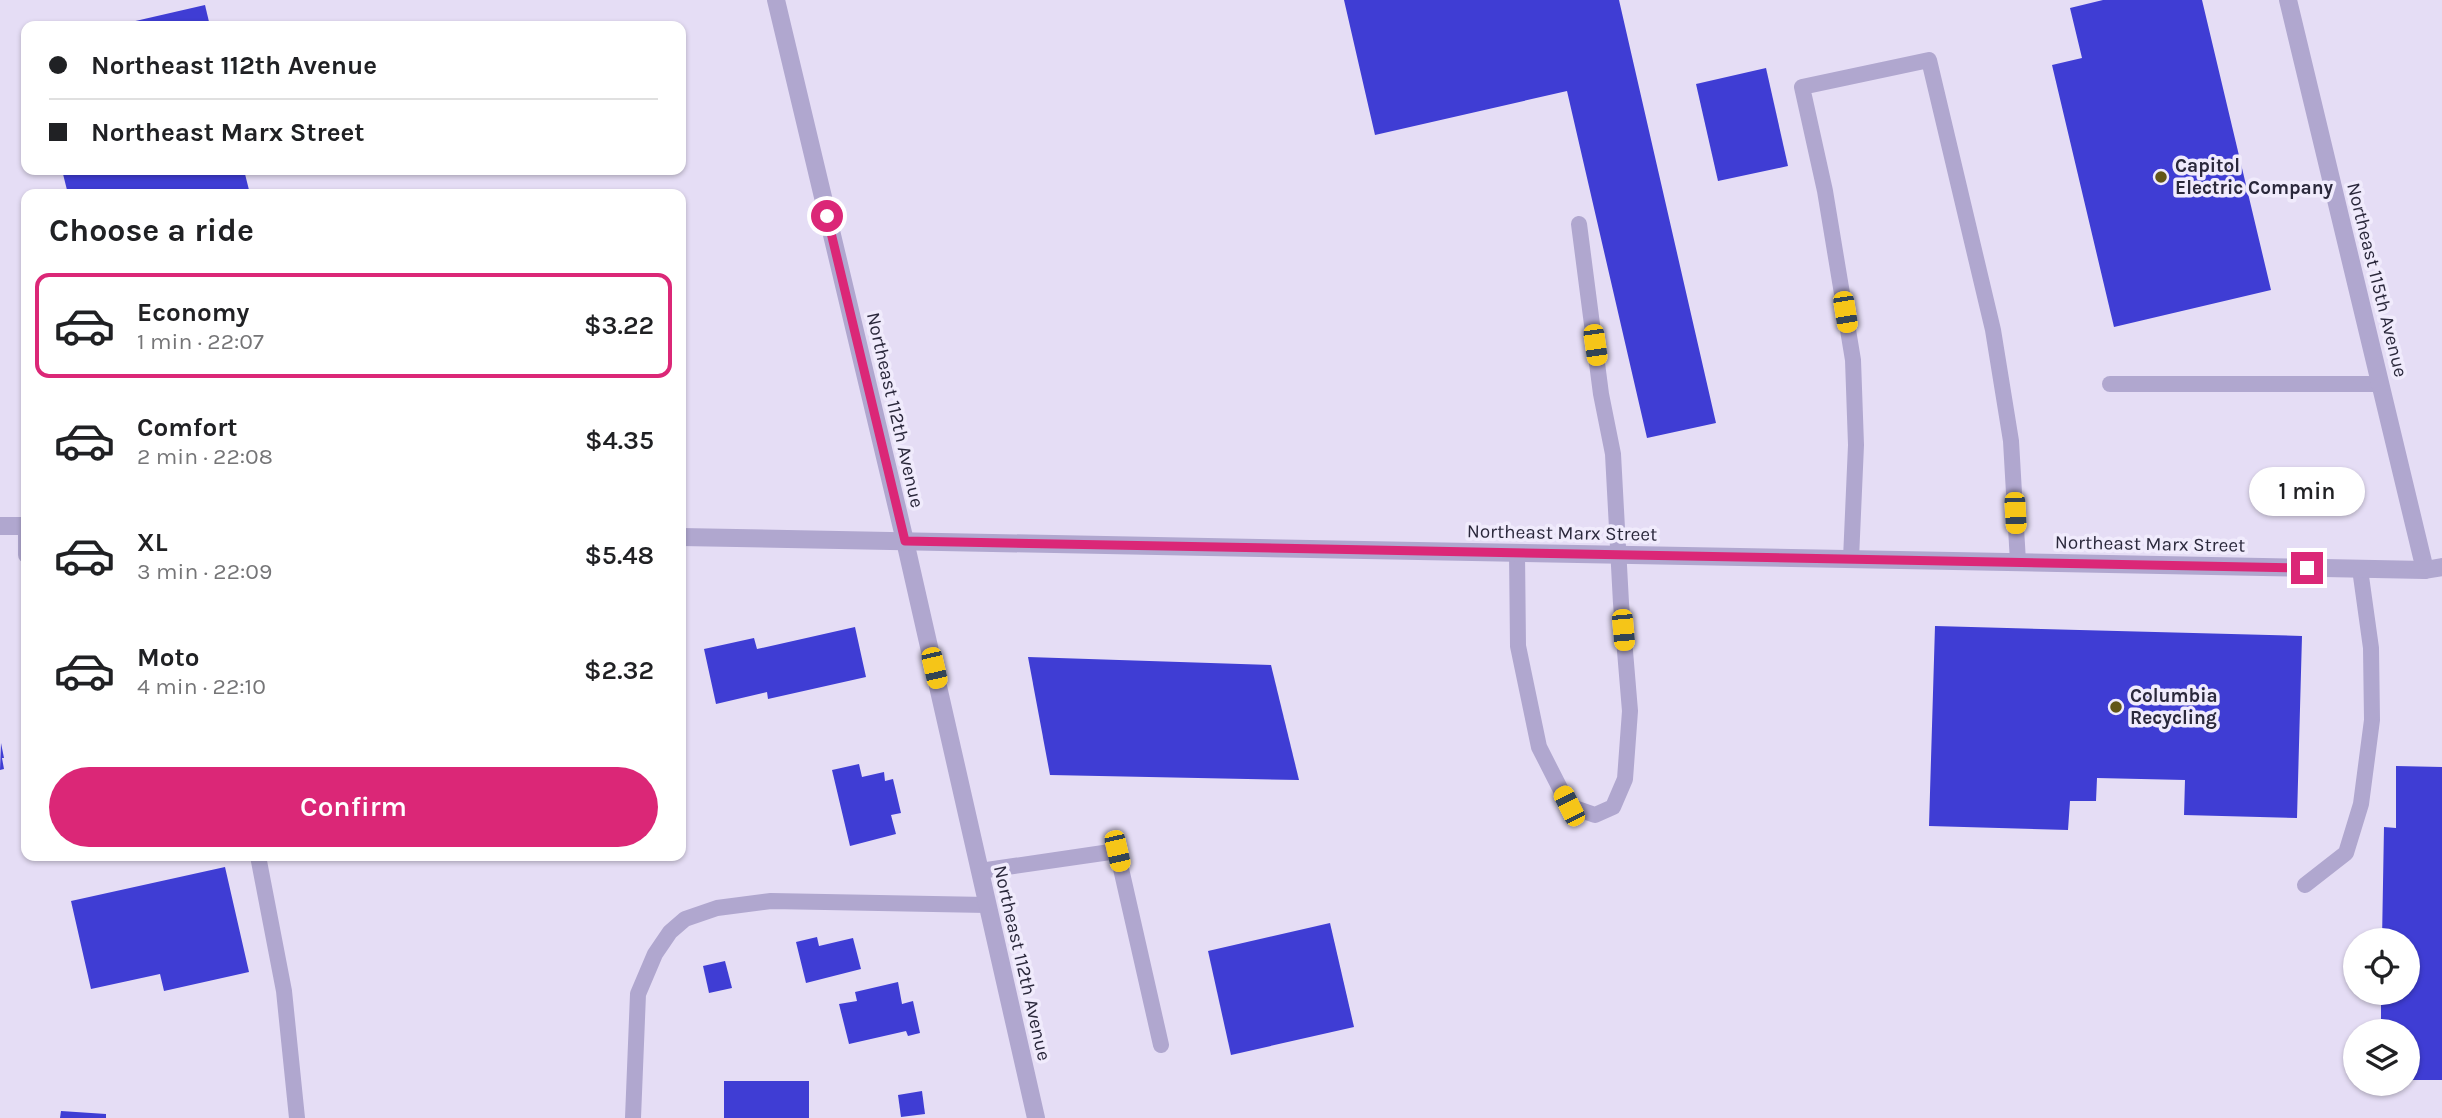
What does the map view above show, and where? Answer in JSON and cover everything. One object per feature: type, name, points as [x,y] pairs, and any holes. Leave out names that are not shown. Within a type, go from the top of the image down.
[{"type":"street","name":"Northeast 112th Avenue","points":[[776,0],[905,541],[1036,1118]]},
{"type":"street","name":"Northeast 115th Avenue","points":[[2288,0],[2380,384],[2434,568]]},
{"type":"street","points":[[0,526],[21,526]]},
{"type":"street","name":"Northeast Marx Street","points":[[686,537],[2360,569],[2434,568]]},
{"type":"lane","points":[[1851,559],[1856,444],[1853,360],[1825,191],[1802,87],[1929,60],[1993,330],[2011,440],[2018,562]]},
{"type":"lane","points":[[1517,552],[1518,646],[1539,747],[1569,806],[1595,815],[1613,807],[1625,779],[1630,710],[1620,604],[1613,453],[1601,394],[1579,224]]},
{"type":"lane","points":[[2110,384],[2380,384]]},
{"type":"lane","points":[[2305,886],[2346,853],[2361,804],[2372,720],[2371,648],[2360,569]]},
{"type":"lane","points":[[980,871],[1117,851],[1161,1045]]},
{"type":"lane","points":[[259,861],[284,992],[297,1118]]},
{"type":"lane","points":[[633,1118],[638,994],[655,954],[670,932],[685,919],[717,908],[771,901],[987,905]]},
{"type":"building","points":[[1344,0],[1619,0],[1716,423],[1647,438],[1567,91],[1375,135]]},
{"type":"building","name":"Capitol Electric Company","points":[[2103,0],[2202,0],[2271,290],[2114,327],[2052,65],[2082,58],[2070,8]]},
{"type":"building","points":[[205,5],[209,21],[135,21]]},
{"type":"building","points":[[1766,68],[1788,166],[1718,181],[1696,84]]},
{"type":"building","points":[[63,175],[245,175],[249,189],[67,189]]},
{"type":"building","name":"Columbia Recycling","points":[[1935,626],[2302,636],[2297,818],[2184,815],[2185,780],[2097,778],[2096,801],[2070,801],[2068,830],[1929,826]]},
{"type":"building","points":[[855,627],[866,677],[768,699],[767,692],[716,704],[704,649],[754,638],[757,649]]},
{"type":"building","points":[[1028,657],[1271,665],[1299,780],[1050,775]]},
{"type":"building","points":[[1,743],[4,769],[0,770]]},
{"type":"building","points":[[859,764],[862,777],[884,772],[885,781],[893,779],[901,813],[891,815],[896,834],[850,846],[832,770]]},
{"type":"building","points":[[2396,766],[2442,767],[2442,1080],[2420,1080],[2420,1019],[2381,1019],[2381,1005],[2420,1005],[2420,928],[2382,928],[2384,827],[2396,828]]},
{"type":"building","points":[[225,867],[249,972],[164,991],[160,974],[91,989],[71,901]]},
{"type":"building","points":[[1330,923],[1354,1027],[1231,1055],[1208,951]]},
{"type":"building","points":[[817,937],[819,946],[853,938],[861,969],[806,983],[796,942]]},
{"type":"building","points":[[725,961],[732,988],[709,993],[703,966]]},
{"type":"building","points":[[898,982],[902,1004],[913,1001],[920,1033],[908,1036],[906,1031],[849,1044],[839,1004],[857,1001],[855,992]]},
{"type":"building","points":[[724,1081],[809,1081],[809,1118],[724,1118]]},
{"type":"building","points":[[922,1091],[925,1114],[901,1117],[898,1095]]},
{"type":"building","points":[[61,1111],[106,1114],[106,1118],[60,1118]]},
{"type":"place","name":"Capitol Electric Company","points":[[2161,177]]},
{"type":"place","name":"Columbia Recycling","points":[[2116,707]]},
{"type":"route","points":[[827,216],[905,541],[2307,568]]}]
